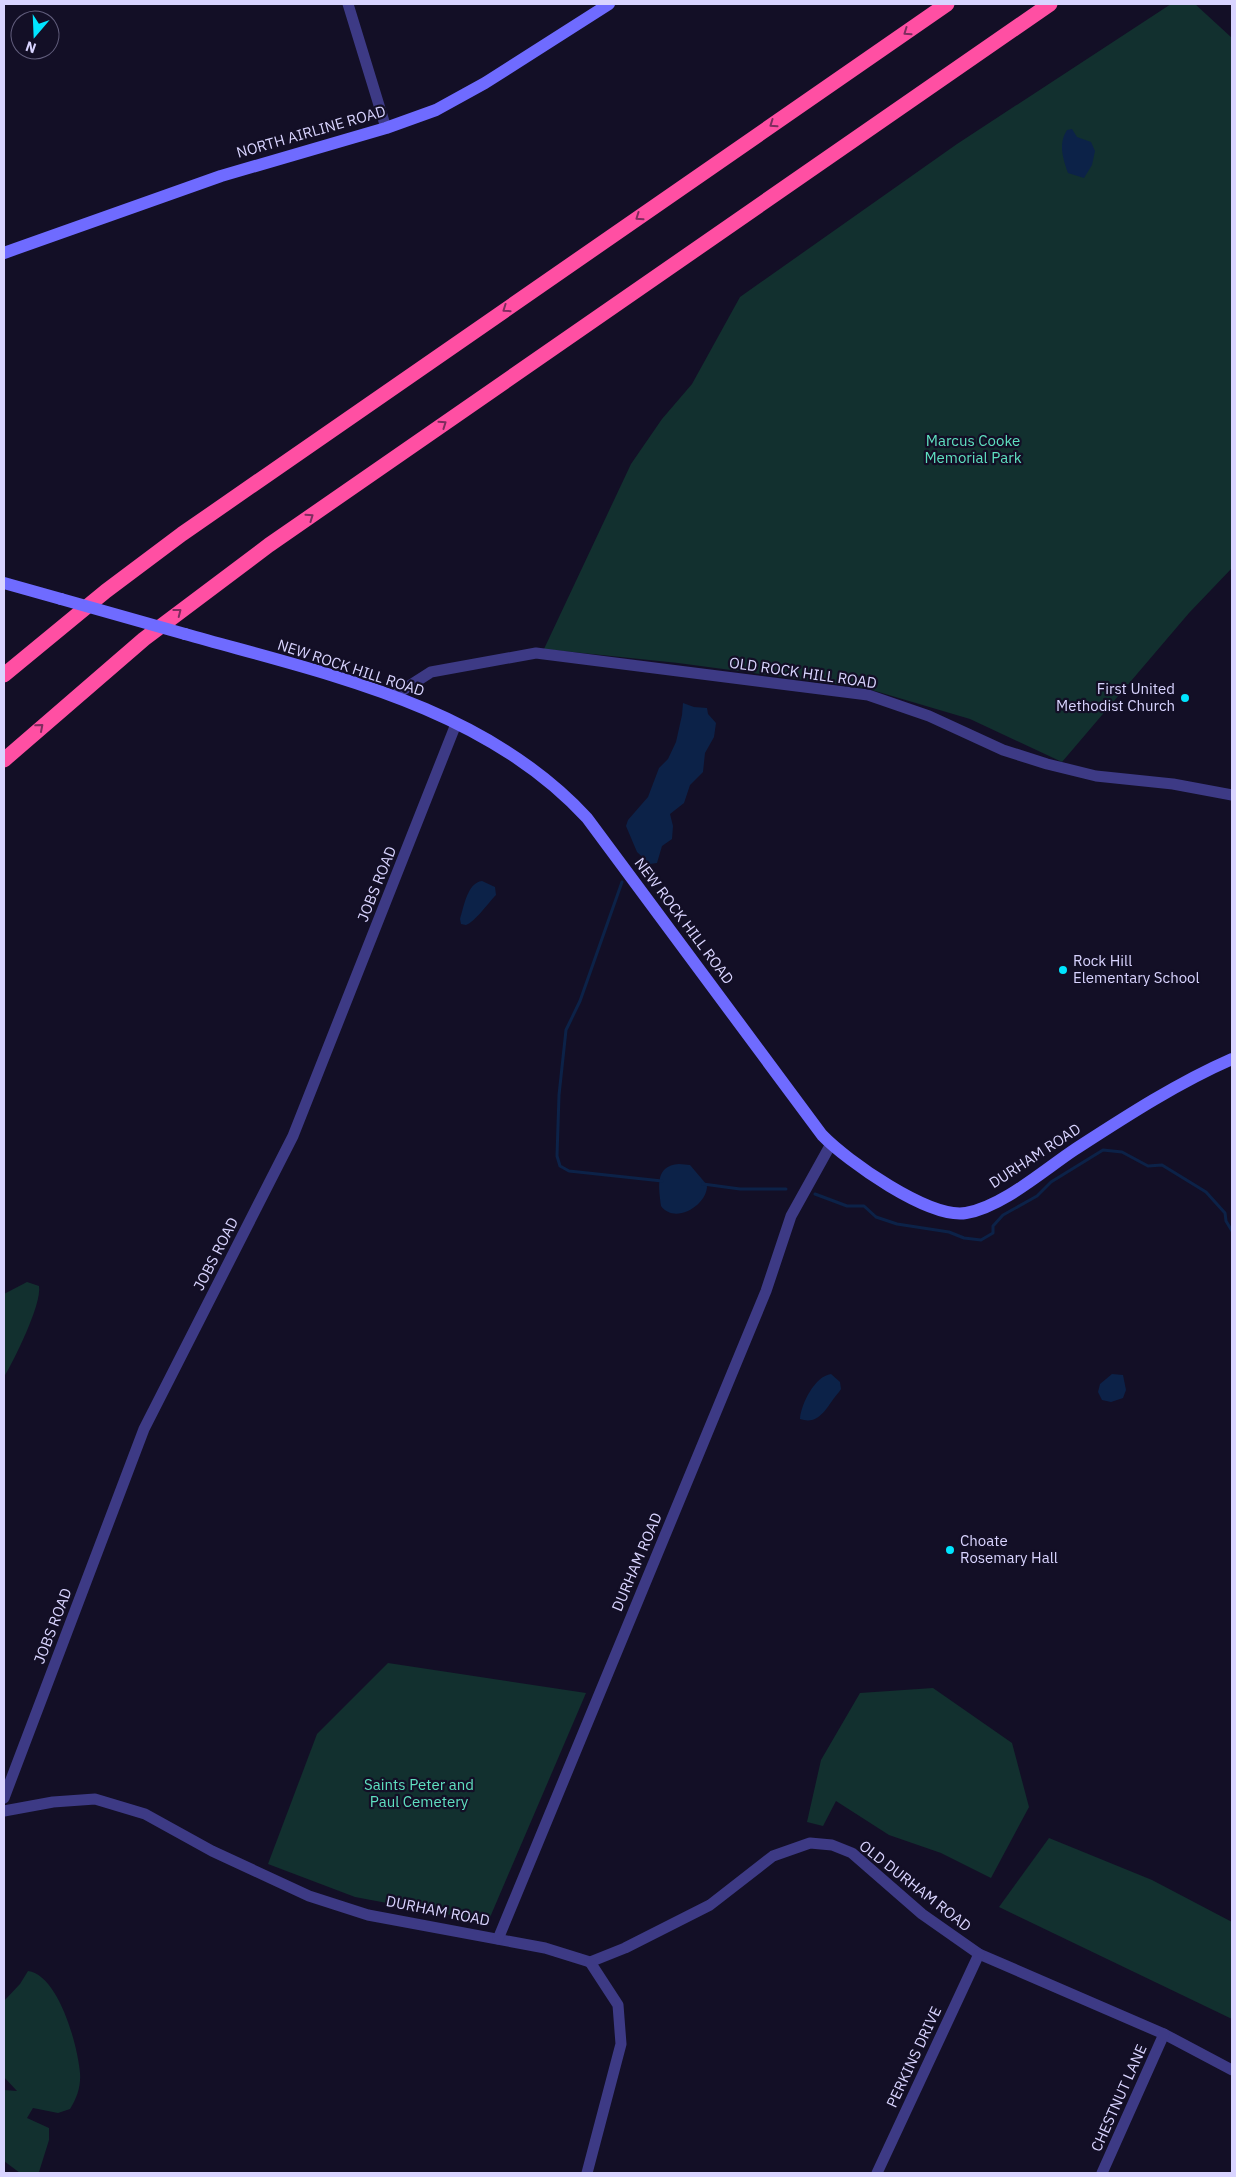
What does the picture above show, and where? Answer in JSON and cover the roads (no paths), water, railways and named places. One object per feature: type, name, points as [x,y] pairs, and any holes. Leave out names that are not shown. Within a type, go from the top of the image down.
[{"type":"highway","points":[[4,675],[106,591],[212,513],[947,4]]},
{"type":"highway","points":[[4,760],[144,639],[269,545],[1050,4]]},
{"type":"main road","name":"NORTH AIRLINE ROAD","points":[[4,253],[220,176],[386,128],[436,110],[477,87],[609,4]]},
{"type":"main road","name":"NEW ROCK HILL ROAD","points":[[4,583],[395,695],[456,724],[534,772],[558,789],[586,818],[804,1111],[832,1144]]},
{"type":"main road","name":"DURHAM ROAD","points":[[832,1144],[879,1179],[914,1198],[940,1211],[966,1213],[996,1202],[1111,1126],[1168,1092],[1232,1059]]},
{"type":"street","points":[[348,4],[386,128]]},
{"type":"street","name":"OLD ROCK HILL ROAD","points":[[395,695],[431,672],[536,653],[545,654],[868,696],[930,716],[1003,750],[1047,764],[1096,776],[1173,784],[1232,795]]},
{"type":"street","name":"JOBS ROAD","points":[[4,1798],[144,1429],[293,1136],[456,724]]},
{"type":"street","name":"DURHAM ROAD","points":[[4,1811],[53,1802],[95,1799],[145,1814],[212,1851],[308,1896],[368,1915],[498,1939],[766,1291],[791,1216],[832,1144]]},
{"type":"street","name":"OLD DURHAM ROAD","points":[[590,1962],[625,1948],[710,1905],[773,1856],[810,1843],[832,1845],[852,1853],[922,1914],[979,1954],[1164,2034],[1232,2070]]},
{"type":"street","points":[[498,1939],[545,1948],[590,1962],[618,2005],[621,2044],[587,2173]]},
{"type":"street","name":"PERKINS DRIVE","points":[[877,2173],[979,1954]]},
{"type":"street","name":"CHESTNUT LANE","points":[[1102,2173],[1164,2034]]},
{"type":"water","points":[[1072,129],[1077,137],[1091,142],[1095,151],[1092,165],[1084,178],[1068,173],[1063,156],[1064,135],[1067,130]]},
{"type":"water","points":[[683,703],[694,707],[707,708],[708,714],[716,723],[714,737],[705,753],[703,772],[690,785],[684,803],[670,814],[673,826],[672,839],[662,846],[657,863],[650,864],[637,852],[626,826],[628,820],[648,797],[659,768],[668,759],[676,742]]},
{"type":"water","points":[[482,881],[495,887],[496,895],[470,923],[466,925],[461,924],[460,919],[470,891],[473,886]]},
{"type":"water","points":[[679,1164],[690,1165],[707,1185],[706,1192],[697,1205],[690,1210],[674,1214],[661,1206],[659,1185],[665,1169]]},
{"type":"water","points":[[831,1374],[840,1382],[841,1389],[839,1392],[818,1417],[813,1420],[800,1419],[803,1406],[814,1385],[825,1376]]},
{"type":"water","points":[[1112,1374],[1123,1375],[1126,1390],[1123,1398],[1111,1402],[1102,1400],[1098,1392],[1100,1384]]},
{"type":"waterway","points":[[622,882],[580,1001],[566,1030],[559,1095],[557,1156],[560,1166],[569,1171],[662,1181]]},
{"type":"waterway","points":[[815,1194],[847,1206],[864,1206],[876,1217],[897,1224],[949,1232],[964,1238],[981,1240],[993,1233],[993,1226],[1003,1215],[1037,1196],[1051,1182],[1103,1150],[1122,1152],[1148,1166],[1162,1165],[1206,1192],[1225,1213],[1226,1221],[1232,1231]]},
{"type":"waterway","points":[[703,1184],[740,1189],[786,1189]]},
{"type":"place","name":"First United Methodist Church","points":[[1185,698]]},
{"type":"place","name":"Rock Hill Elementary School","points":[[1063,970]]},
{"type":"place","name":"Choate Rosemary Hall","points":[[950,1550]]},
{"type":"park label","name":"Marcus Cooke Memorial Park","points":[[973,450]]},
{"type":"park label","name":"Saints Peter and Paul Cemetery","points":[[419,1794]]}]
